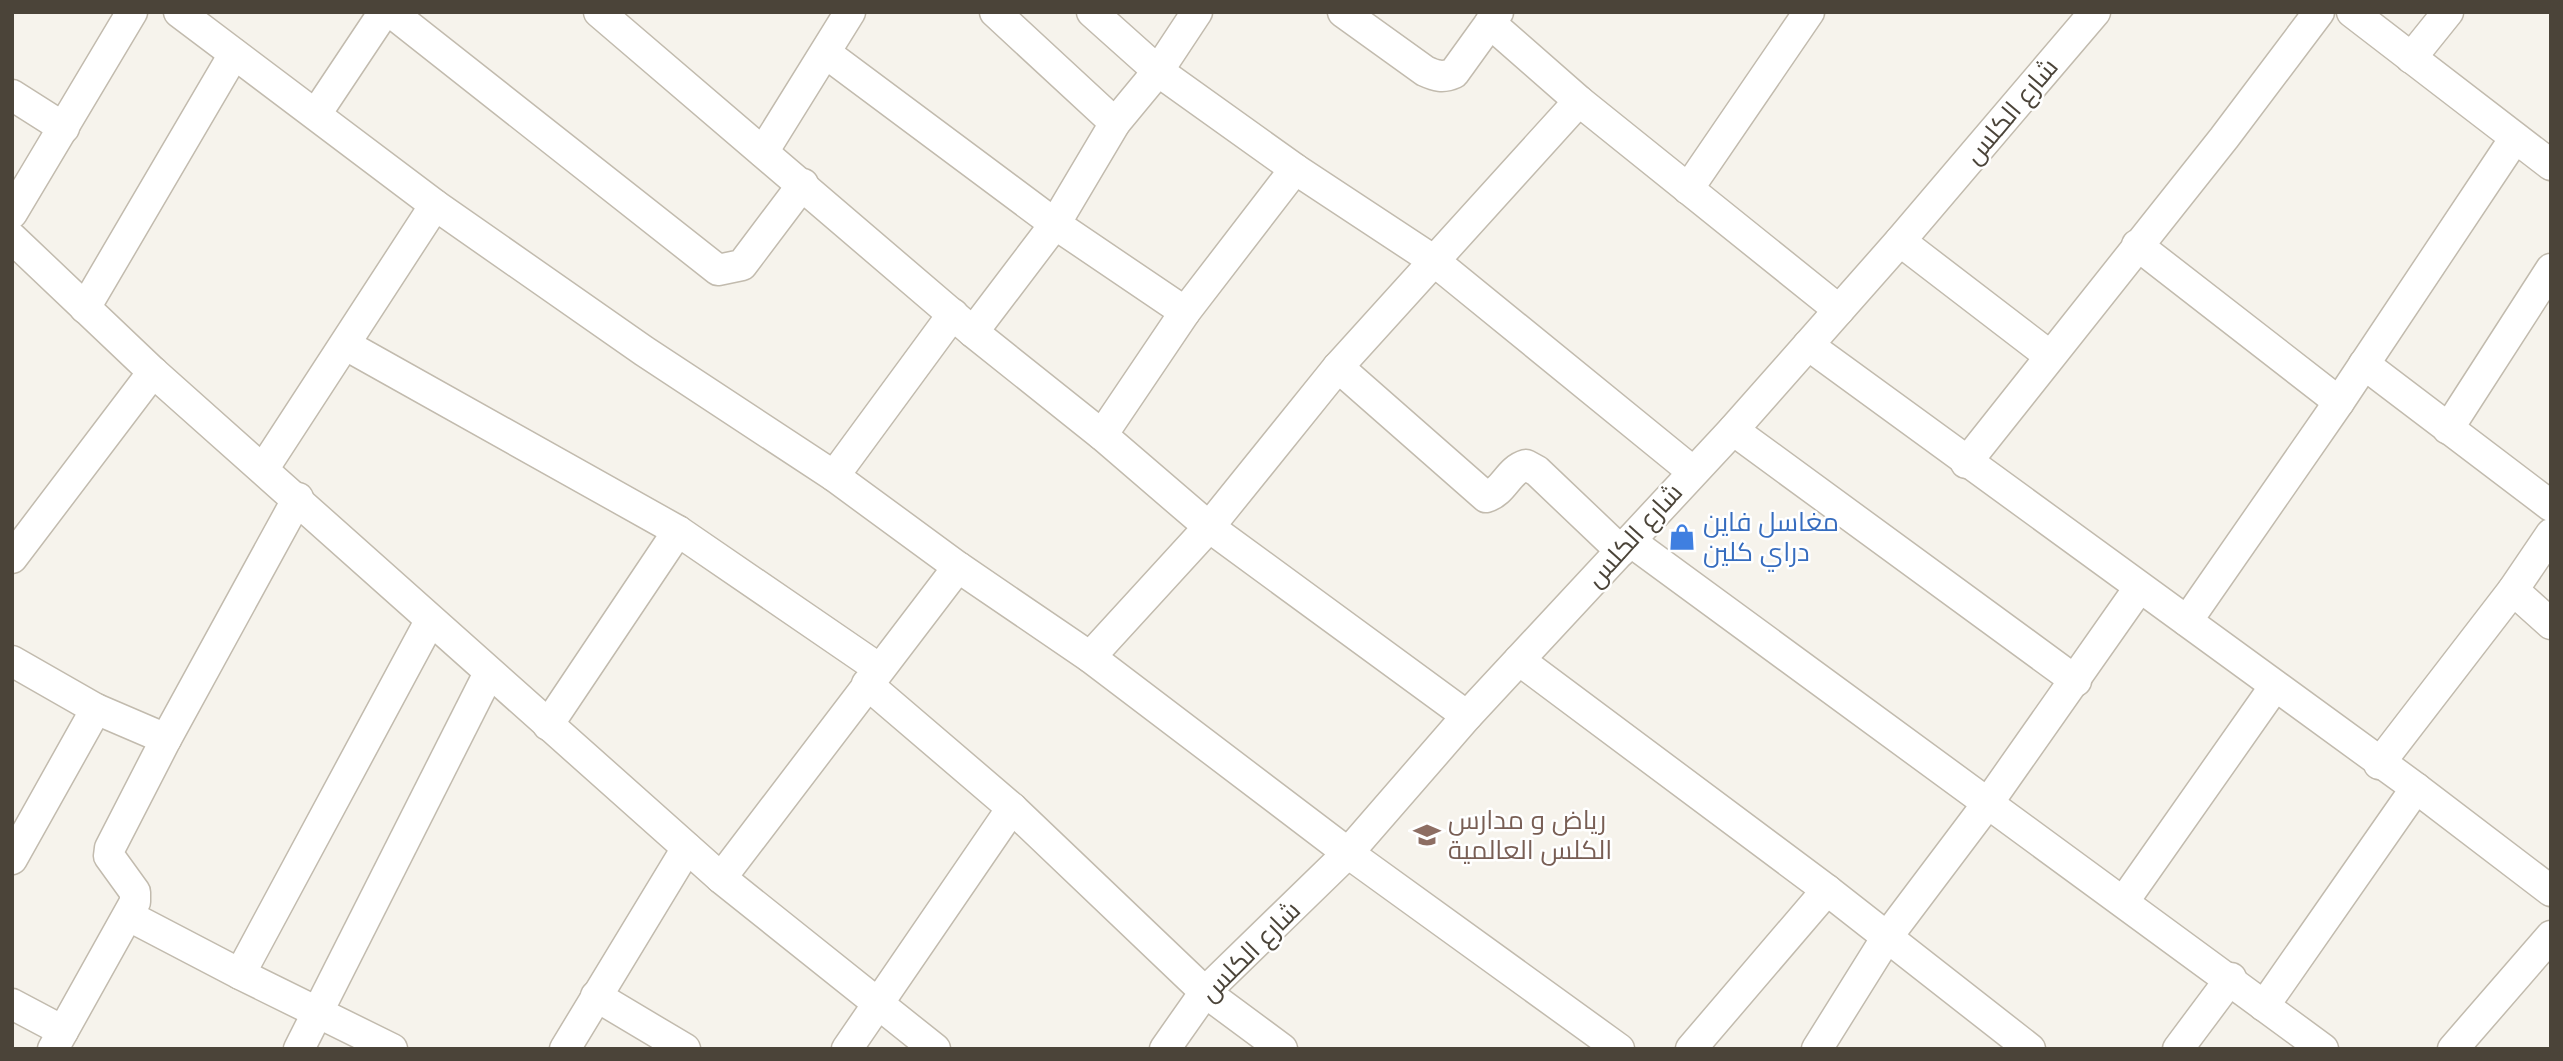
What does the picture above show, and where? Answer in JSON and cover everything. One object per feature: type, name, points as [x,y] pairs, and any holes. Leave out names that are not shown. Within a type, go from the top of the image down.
[{"type":"street","points":[[12,213],[132,12]]},
{"type":"street","points":[[179,12],[436,205],[643,351],[834,476],[958,568],[1090,657],[1348,853],[1619,1049]]},
{"type":"street","points":[[316,114],[384,12]]},
{"type":"street","points":[[391,12],[718,270],[742,265],[803,184]]},
{"type":"street","points":[[599,12],[963,323],[1102,435],[1209,527],[1467,716]]},
{"type":"street","points":[[763,152],[827,54],[850,12]]},
{"type":"street","points":[[995,12],[1115,123]]},
{"type":"street","points":[[1092,12],[1158,72],[1294,170],[1433,260],[1692,471]]},
{"type":"street","points":[[834,476],[963,323],[1055,223],[1115,123],[1158,72],[1197,12]]},
{"type":"street","points":[[1343,12],[1436,76],[1454,73],[1494,18],[1579,101],[1839,310]]},
{"type":"street","points":[[1688,189],[1809,12]]},
{"type":"street","name":"شارع الكلس","points":[[1165,1049],[1205,992],[1348,853],[1467,716],[1733,430],[1900,241],[2095,12]]},
{"type":"street","points":[[1966,463],[2224,138],[2319,12]]},
{"type":"street","points":[[2352,12],[2551,165]]},
{"type":"street","points":[[2412,58],[2448,12]]},
{"type":"street","points":[[85,308],[234,54]]},
{"type":"street","points":[[827,54],[1055,223],[1185,312]]},
{"type":"street","points":[[12,95],[64,128]]},
{"type":"street","points":[[1090,657],[1209,527],[1338,367],[1579,101]]},
{"type":"street","points":[[2187,621],[2339,402],[2515,138]]},
{"type":"street","points":[[1102,435],[1185,312],[1294,170]]},
{"type":"street","points":[[264,468],[436,205]]},
{"type":"street","points":[[12,239],[153,372],[298,498],[430,621],[721,878],[935,1049]]},
{"type":"street","points":[[1900,241],[2050,356]]},
{"type":"street","points":[[2137,245],[2339,402]]},
{"type":"street","points":[[2448,429],[2551,270]]},
{"type":"street","points":[[346,345],[678,531],[873,676],[1205,992],[1282,1049]]},
{"type":"street","points":[[1808,345],[2379,764],[2416,788],[2551,891]]},
{"type":"street","points":[[2364,364],[2551,506]]},
{"type":"street","points":[[1338,367],[1486,497],[1493,495],[1516,468],[1526,465],[1537,471],[1625,546],[2231,978],[2323,1049]]},
{"type":"street","points":[[12,558],[153,372]]},
{"type":"street","points":[[1733,430],[2076,681]]},
{"type":"street","points":[[12,1004],[58,1040],[129,916],[135,902],[135,892],[109,856],[110,848],[166,738],[298,498]]},
{"type":"street","points":[[548,725],[678,531]]},
{"type":"street","points":[[2379,764],[2513,590],[2551,534]]},
{"type":"street","points":[[721,878],[958,568]]},
{"type":"street","points":[[1817,1049],[1887,937],[2076,681],[2139,588]]},
{"type":"street","points":[[2513,590],[2551,624]]},
{"type":"street","points":[[240,974],[430,621]]},
{"type":"street","points":[[1519,660],[1827,890],[2030,1049]]},
{"type":"street","points":[[12,661],[96,709],[166,738]]},
{"type":"street","points":[[299,1049],[489,673]]},
{"type":"street","points":[[2124,901],[2275,687]]},
{"type":"street","points":[[12,859],[96,709]]},
{"type":"street","points":[[2264,1006],[2416,788]]},
{"type":"street","points":[[847,1049],[1012,808]]},
{"type":"street","points":[[565,1049],[687,848]]},
{"type":"street","points":[[1691,1049],[1827,890]]},
{"type":"street","points":[[129,916],[318,1014],[392,1049]]},
{"type":"street","points":[[2453,1049],[2551,936]]},
{"type":"street","points":[[2178,1049],[2231,978]]},
{"type":"street","points":[[596,996],[685,1049]]},
{"type":"place","name":"مغاسل فاين دراي كلين","points":[[1682,537]]},
{"type":"place","name":"رياض و مدارس الكلس العالمية","points":[[1427,835]]}]
